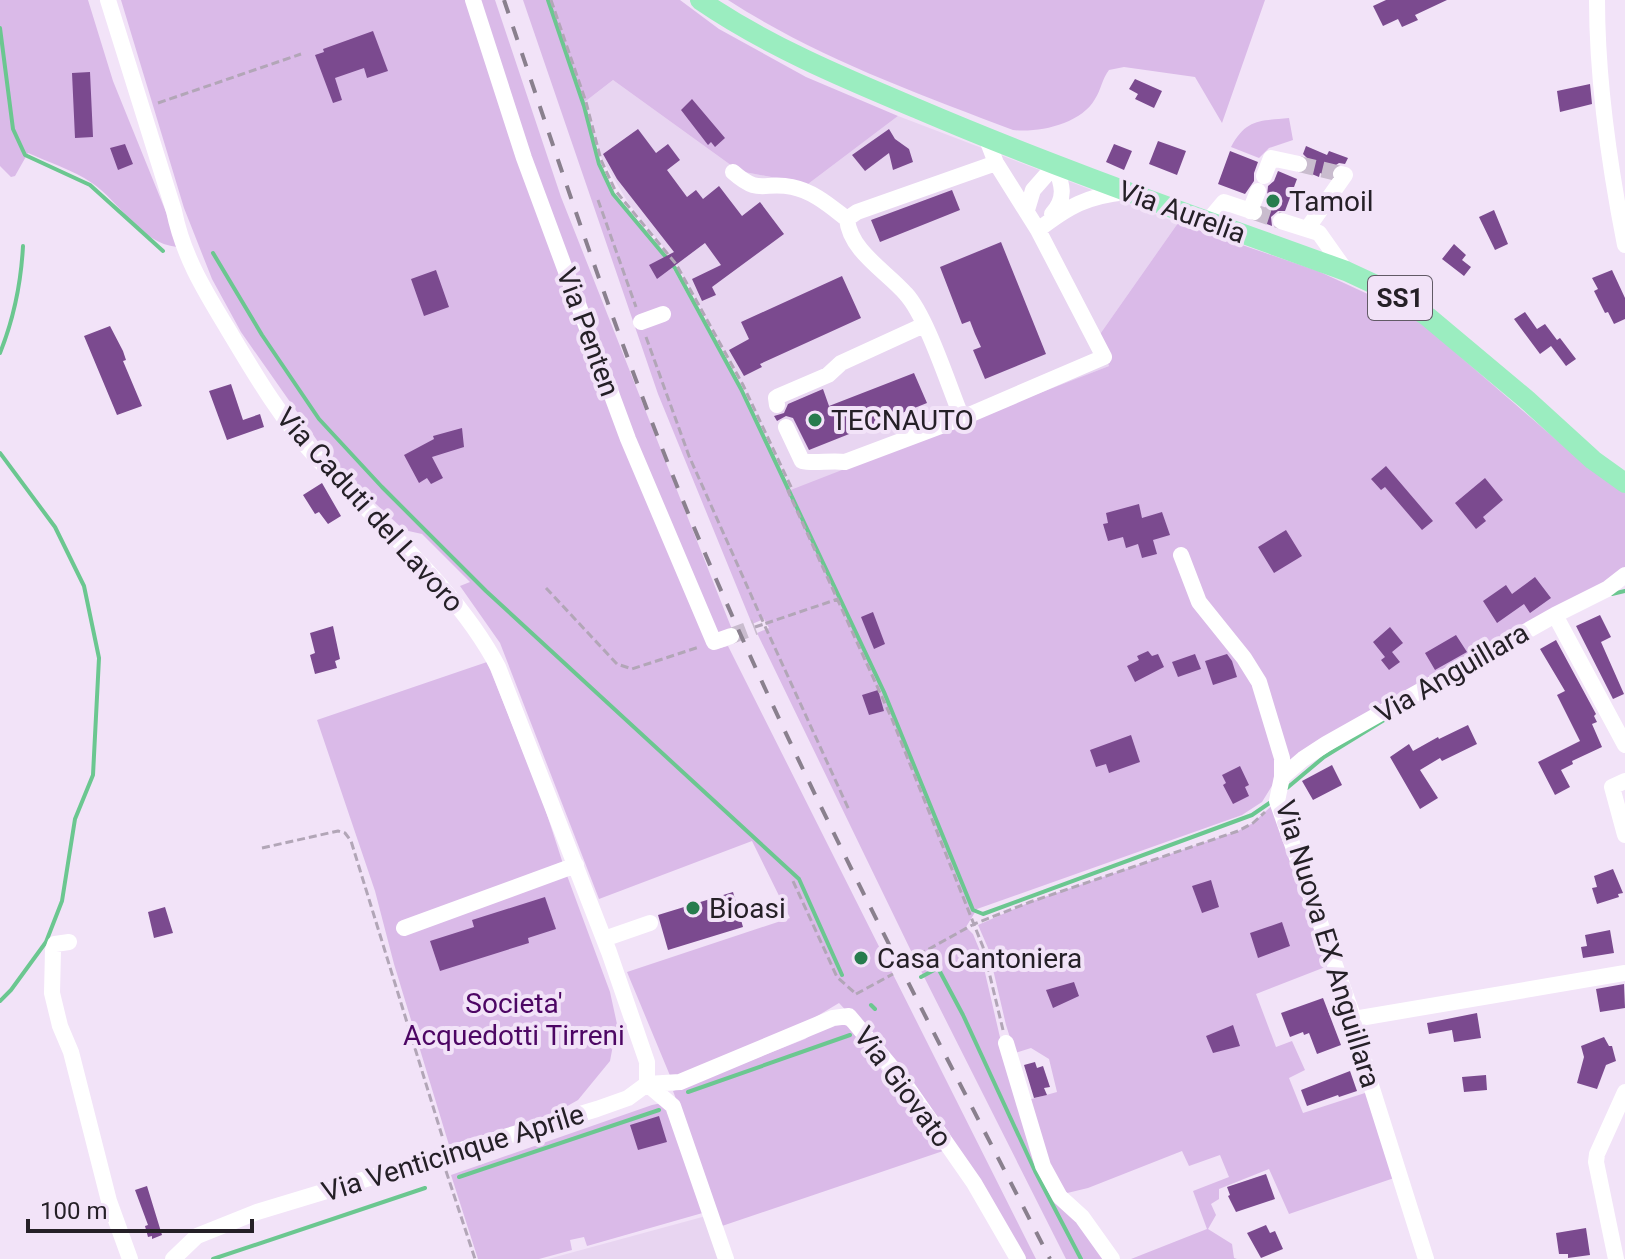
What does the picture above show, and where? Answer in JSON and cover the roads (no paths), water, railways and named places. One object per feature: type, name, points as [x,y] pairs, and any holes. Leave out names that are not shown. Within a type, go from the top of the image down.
[{"type":"main road","name":"Via Aurelia","points":[[700,0],[793,54],[986,137],[1346,271],[1389,291],[1428,317],[1593,460],[1625,483]]},
{"type":"street","name":"Via Caduti del Lavoro","points":[[108,0],[180,238],[195,276],[266,392],[313,454],[461,610],[486,643],[498,667],[604,939],[647,1062],[647,1084]]},
{"type":"street","name":"Via Penten","points":[[473,0],[524,158],[628,439],[723,639]]},
{"type":"street","points":[[1597,0],[1597,54],[1609,167],[1625,245]]},
{"type":"street","points":[[786,427],[802,461],[811,464],[826,460],[845,462],[962,418],[1104,357],[1027,210],[996,163],[986,137]]},
{"type":"street","points":[[1208,221],[1224,202],[1252,211],[1271,158],[1299,164]]},
{"type":"street","points":[[847,219],[857,212],[996,163]]},
{"type":"street","points":[[1027,210],[1033,190],[1055,165],[1063,197],[1038,230]]},
{"type":"street","points":[[733,172],[744,182],[758,188],[789,186],[805,191],[847,219]]},
{"type":"street","points":[[1307,229],[1345,175],[1341,174]]},
{"type":"street","points":[[1038,230],[1078,201],[1102,194],[1128,192]]},
{"type":"street","points":[[847,219],[848,232],[861,250],[908,296],[924,325],[962,418]]},
{"type":"street","points":[[1281,221],[1319,233],[1346,271]]},
{"type":"street","points":[[641,322],[663,314]]},
{"type":"street","points":[[777,405],[776,398],[779,396],[828,375],[841,363],[924,325]]},
{"type":"street","name":"Via Nuova EX Anguillara","points":[[1181,555],[1199,602],[1259,682],[1282,758],[1277,801],[1354,1019],[1426,1259]]},
{"type":"street","name":"Via Anguillara","points":[[1282,777],[1303,759],[1558,620],[1625,575]]},
{"type":"street","points":[[1558,620],[1625,745]]},
{"type":"street","points":[[1625,781],[1612,787],[1625,835]]},
{"type":"street","points":[[404,928],[576,865]]},
{"type":"street","points":[[604,939],[650,923]]},
{"type":"street","points":[[69,942],[55,944],[53,950],[52,993],[75,1066],[109,1201],[130,1259]]},
{"type":"street","points":[[1354,1019],[1625,973]]},
{"type":"street","name":"Via Giovato","points":[[647,1084],[680,1082],[833,1018],[849,1016],[903,1081],[974,1183],[1018,1259]]},
{"type":"street","points":[[1006,1043],[1025,1115],[1043,1166],[1060,1197],[1082,1217],[1112,1259]]},
{"type":"street","points":[[647,1084],[673,1106],[726,1259]]},
{"type":"street","name":"Via Venticinque Aprile","points":[[173,1259],[197,1236],[257,1212],[597,1109],[628,1098],[647,1084]]},
{"type":"street","points":[[1618,1250],[1596,1171],[1597,1154],[1625,1092]]},
{"type":"waterway","points":[[548,0],[584,106],[599,164],[613,194],[675,268],[741,389],[884,692],[973,910],[983,914],[1252,815],[1271,802]]},
{"type":"waterway","points":[[0,28],[13,129],[25,155],[90,185],[163,251]]},
{"type":"waterway","points":[[0,353],[16,301],[23,246]]},
{"type":"waterway","points":[[213,253],[262,335],[319,419],[382,487],[486,591],[799,879],[842,975]]},
{"type":"waterway","points":[[0,453],[55,527],[84,586],[99,658],[93,775],[75,819],[62,901],[46,942],[0,1001]]},
{"type":"waterway","points":[[1612,594],[1625,591]]},
{"type":"waterway","points":[[1287,788],[1324,757],[1384,720]]},
{"type":"waterway","points":[[921,977],[938,968],[1035,1171],[1081,1259]]},
{"type":"waterway","points":[[871,1005],[875,1009]]},
{"type":"waterway","points":[[688,1092],[850,1035]]},
{"type":"waterway","points":[[459,1177],[659,1110]]},
{"type":"waterway","points":[[213,1259],[425,1188]]},
{"type":"tunnel","points":[[1299,164],[1341,174]]},
{"type":"tunnel","points":[[1254,212],[1281,221]]},
{"type":"tunnel","points":[[731,636],[755,627]]},
{"type":"railway","points":[[504,0],[638,386],[729,608],[816,796],[1050,1259]]},
{"type":"place","name":"Tamoil","points":[[1273,201]]},
{"type":"place","name":"TECNAUTO","points":[[815,420]]},
{"type":"place","name":"Bioasi","points":[[693,908]]},
{"type":"place","name":"Casa Cantoniera","points":[[861,958]]},
{"type":"park label","name":"Societa' Acquedotti Tirreni","points":[[514,1019]]}]
